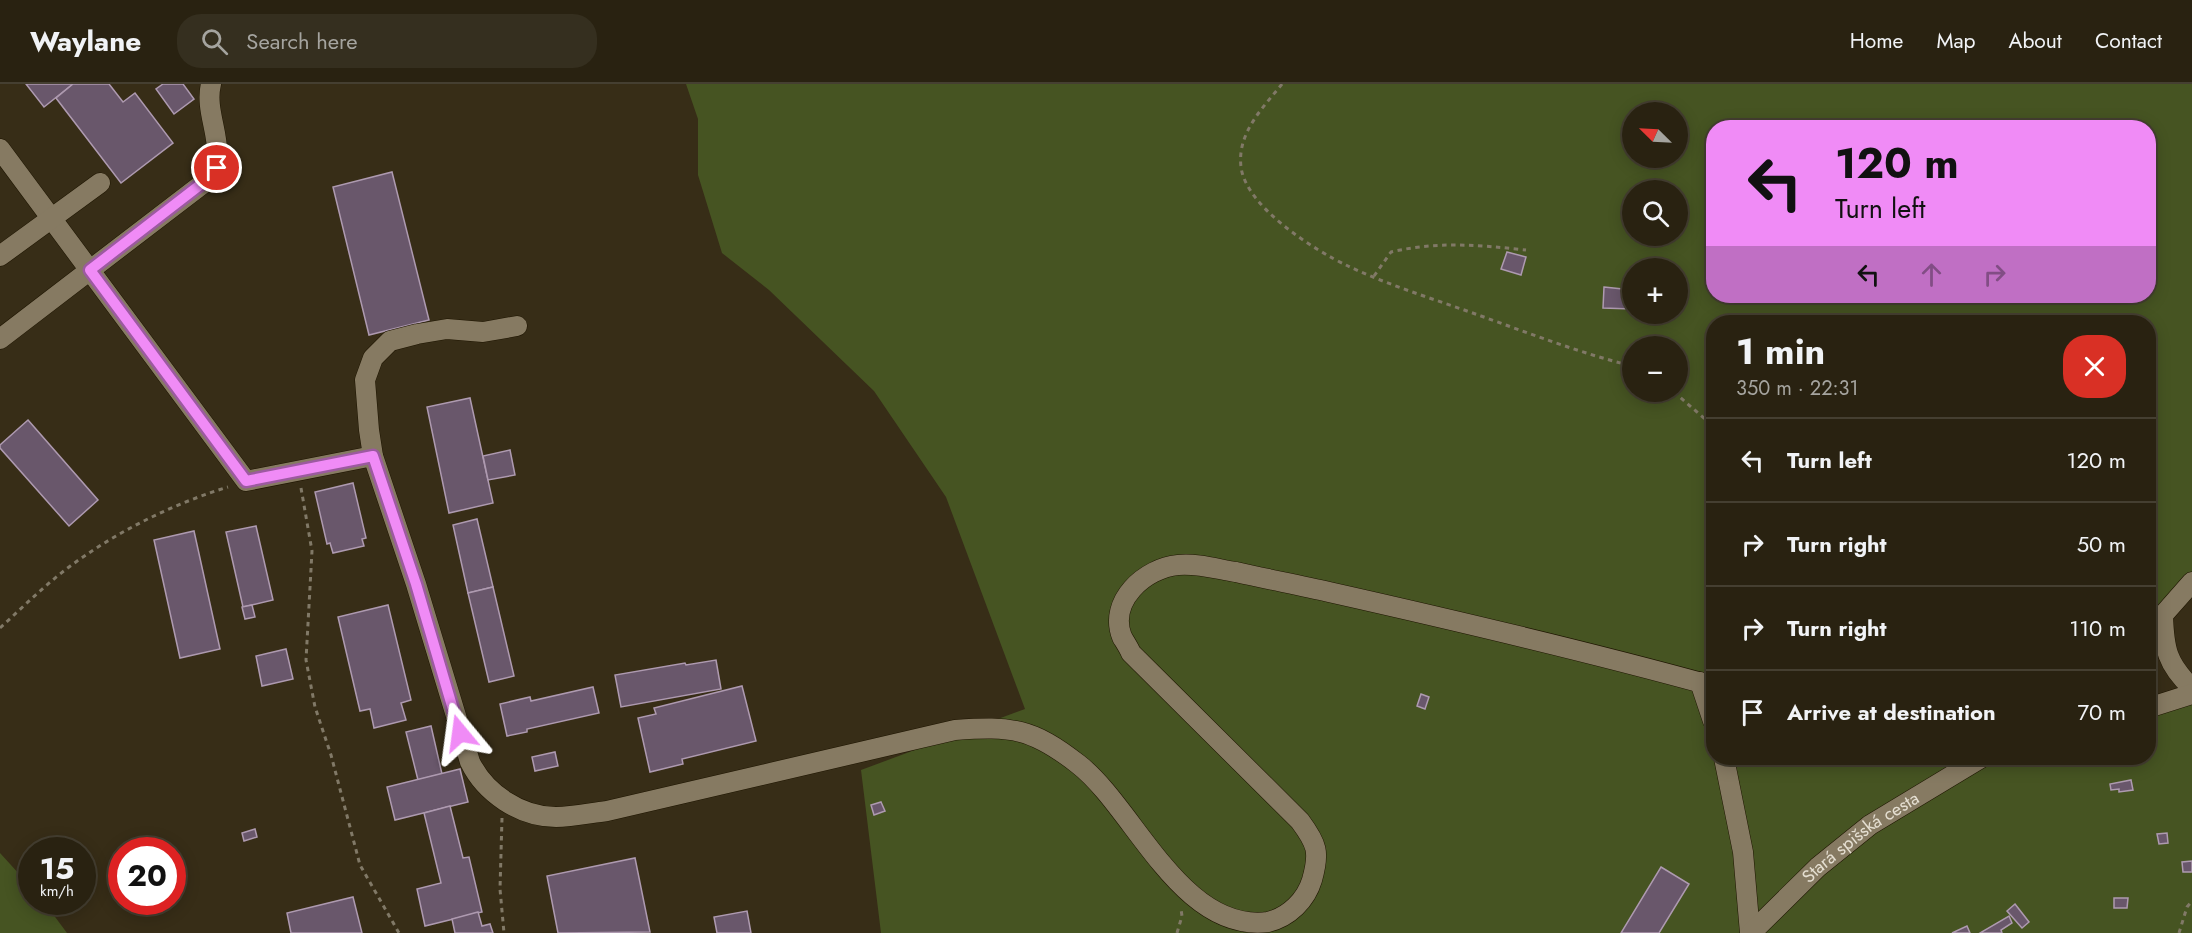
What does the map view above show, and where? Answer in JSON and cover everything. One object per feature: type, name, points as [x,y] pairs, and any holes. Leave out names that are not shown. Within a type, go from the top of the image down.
[{"type":"street","points":[[0,339],[209,178],[217,168],[218,154],[208,96],[211,84]]},
{"type":"street","points":[[0,149],[246,481],[373,456]]},
{"type":"street","points":[[0,256],[100,183]]},
{"type":"street","points":[[517,326],[483,332],[447,329],[390,341],[373,358],[365,380],[373,456],[416,584],[470,762],[475,773],[485,784],[508,803],[522,810],[554,817],[607,811],[955,730],[994,727],[1012,729],[1032,734],[1080,765],[1102,788],[1174,883],[1203,907],[1230,922],[1257,925],[1278,920],[1296,907],[1310,886],[1318,860],[1312,838],[1300,821],[1131,653],[1122,635],[1120,616],[1124,601],[1135,584],[1152,572],[1176,565],[1197,565],[1267,579],[1576,649],[1706,684]]},
{"type":"street","points":[[2156,623],[2192,582]]},
{"type":"street","points":[[2163,615],[2167,653],[2177,673],[2192,688]]},
{"type":"street","points":[[2156,705],[2192,694]]},
{"type":"street","points":[[1725,765],[1743,852],[1750,933]]},
{"type":"street","name":"Stará spišská cesta","points":[[1750,933],[1818,867],[1870,825],[1969,765]]},
{"type":"path","points":[[1282,84],[1254,119],[1243,140],[1241,168],[1252,195],[1294,235],[1348,266],[1589,356],[1622,364]]},
{"type":"path","points":[[1374,276],[1391,252],[1419,246],[1477,245],[1526,250]]},
{"type":"path","points":[[1685,402],[1706,420]]},
{"type":"path","points":[[298,472],[312,552],[306,660],[308,678],[360,865],[399,933]]},
{"type":"path","points":[[0,628],[72,565],[121,532],[170,508],[246,481]]},
{"type":"path","points":[[504,933],[500,889],[500,840],[501,821],[508,803]]},
{"type":"path","points":[[2179,933],[2187,907],[2192,901]]},
{"type":"green space","points":[[686,84],[2192,84],[2192,582],[2156,624],[2156,315],[1706,315],[1706,765],[2156,765],[2156,705],[2192,694],[2192,933],[881,933],[861,770],[1025,709],[946,497],[874,391],[769,290],[722,253],[698,175],[698,119]]},
{"type":"green space","points":[[0,853],[18,873],[18,915],[54,915],[67,933],[0,933]]},
{"type":"building","points":[[26,84],[73,84],[44,107]]},
{"type":"building","points":[[73,84],[109,84],[123,102],[135,93],[173,143],[121,183],[56,98]]},
{"type":"building","points":[[163,84],[183,84],[194,99],[174,114],[156,89]]},
{"type":"building","points":[[392,172],[429,320],[369,335],[333,187]]},
{"type":"building","points":[[1507,252],[1526,257],[1521,275],[1501,269]]},
{"type":"building","points":[[1604,287],[1622,289],[1622,309],[1603,308]]},
{"type":"building","points":[[470,398],[493,503],[449,513],[427,407]]},
{"type":"building","points":[[28,420],[98,500],[69,526],[0,448],[0,445]]},
{"type":"building","points":[[510,450],[515,475],[488,480],[483,456]]},
{"type":"building","points":[[353,483],[366,538],[362,539],[364,546],[333,553],[330,543],[327,544],[315,492]]},
{"type":"building","points":[[477,519],[493,587],[468,593],[453,525]]},
{"type":"building","points":[[256,526],[273,600],[243,607],[226,532]]},
{"type":"building","points":[[194,531],[220,649],[180,658],[154,540]]},
{"type":"building","points":[[493,587],[514,676],[489,682],[468,593]]},
{"type":"building","points":[[252,605],[255,617],[245,619],[242,607]]},
{"type":"building","points":[[388,605],[411,700],[401,703],[406,720],[374,728],[370,709],[360,711],[338,617]]},
{"type":"building","points":[[286,649],[293,679],[262,686],[256,656]]},
{"type":"building","points":[[716,660],[721,689],[621,707],[615,675]]},
{"type":"building","points":[[742,686],[756,741],[682,759],[683,764],[650,772],[638,718],[656,714],[654,708]]},
{"type":"building","points":[[593,687],[599,713],[527,729],[527,732],[507,736],[500,704],[530,697],[531,701]]},
{"type":"building","points":[[1421,694],[1429,697],[1425,709],[1417,706]]},
{"type":"building","points":[[431,726],[442,774],[418,780],[406,732]]},
{"type":"building","points":[[555,752],[558,766],[535,771],[532,757]]},
{"type":"building","points":[[460,769],[468,802],[395,820],[387,787]]},
{"type":"building","points":[[2131,780],[2133,790],[2119,792],[2119,789],[2111,790],[2110,784]]},
{"type":"building","points":[[881,802],[885,811],[874,815],[871,805]]},
{"type":"building","points":[[450,806],[463,858],[469,857],[482,912],[425,926],[417,889],[441,883],[424,813]]},
{"type":"building","points":[[255,829],[257,837],[244,841],[242,833]]},
{"type":"building","points":[[2167,833],[2168,843],[2159,844],[2157,834]]},
{"type":"building","points":[[635,858],[650,932],[558,933],[547,876]]},
{"type":"building","points":[[2192,861],[2192,872],[2183,872],[2182,862]]},
{"type":"building","points":[[1661,867],[1689,884],[1659,933],[1621,933]]},
{"type":"building","points":[[353,897],[362,933],[291,933],[287,913]]},
{"type":"building","points":[[2114,898],[2128,898],[2127,908],[2114,908]]},
{"type":"building","points":[[2015,904],[2029,922],[2022,928],[2007,911]]},
{"type":"building","points":[[747,911],[751,933],[717,933],[714,917]]},
{"type":"building","points":[[478,912],[482,926],[490,924],[493,933],[455,933],[452,919]]},
{"type":"building","points":[[2009,916],[2012,923],[2001,930],[2002,933],[1980,933]]},
{"type":"building","points":[[1967,926],[1970,933],[1952,933]]},
{"type":"route","points":[[217,168],[209,178],[90,270],[246,481],[373,456],[416,584],[460,733]]}]
